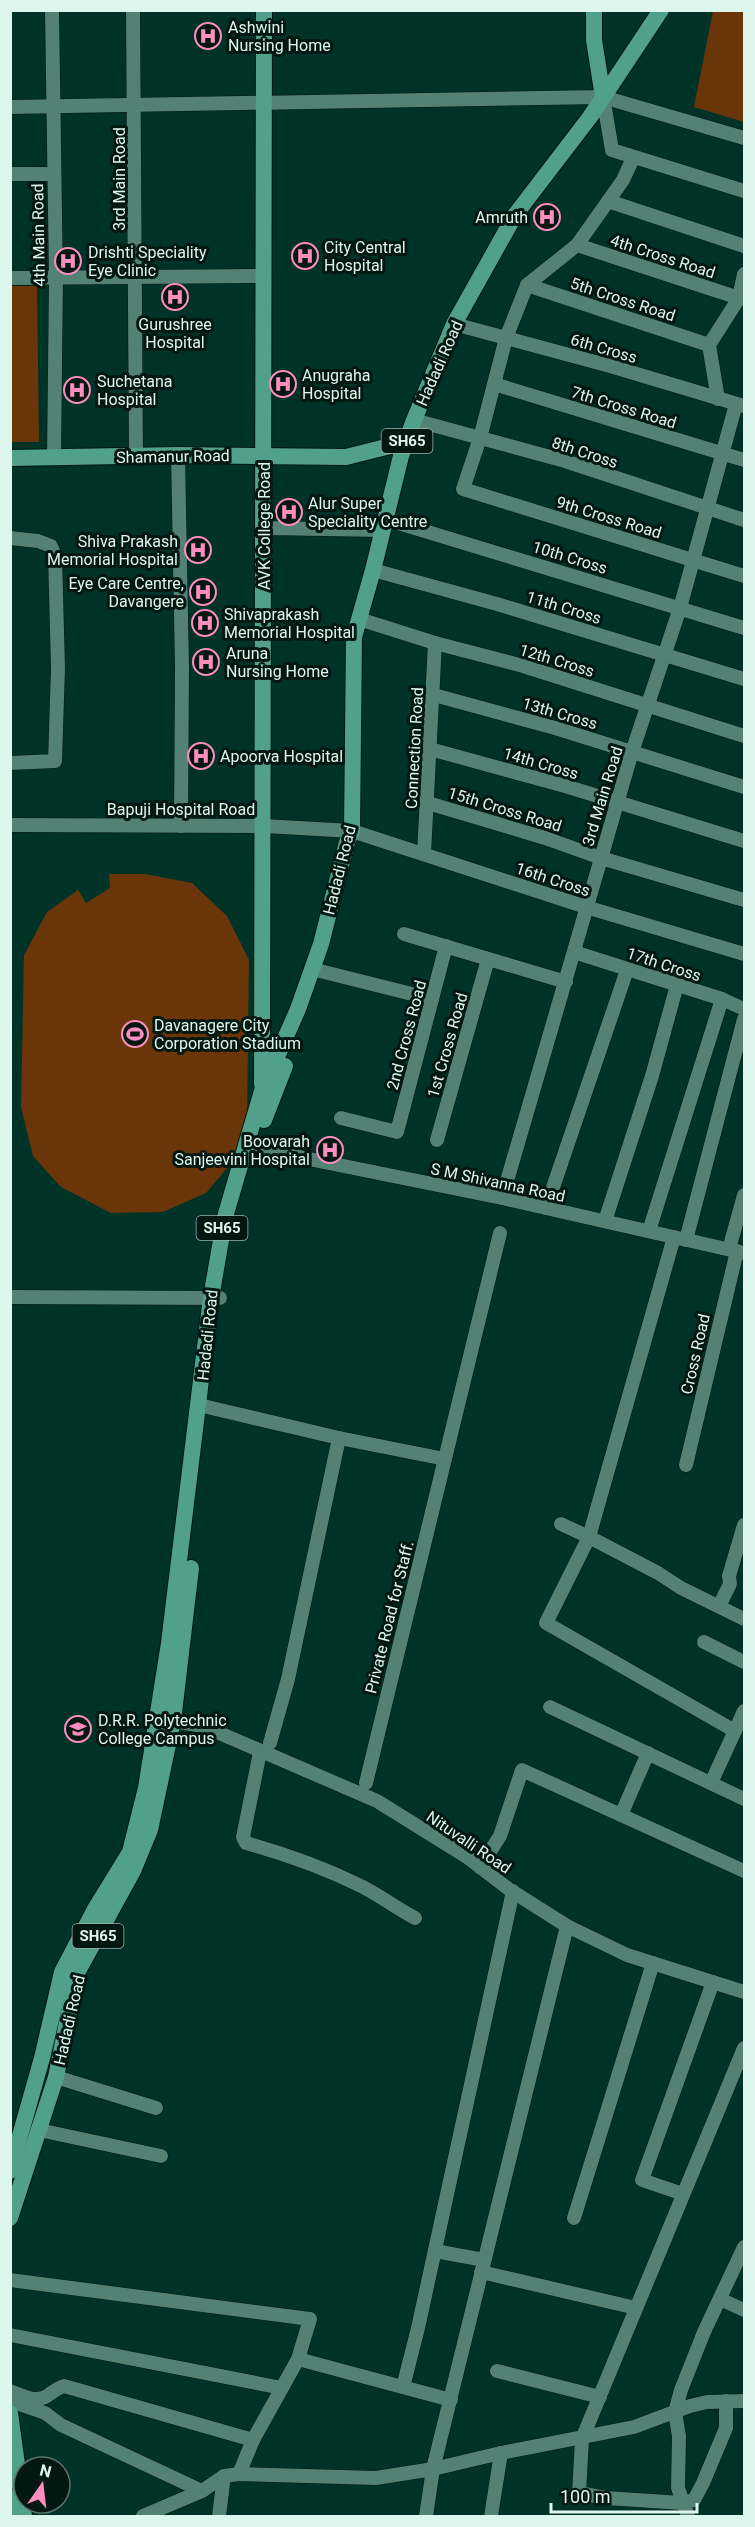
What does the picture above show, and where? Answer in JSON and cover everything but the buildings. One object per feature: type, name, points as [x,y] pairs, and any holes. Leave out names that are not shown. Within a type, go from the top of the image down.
[{"type":"main road","name":"AVK College Road","points":[[262,1091],[264,10]]},
{"type":"main road","points":[[594,10],[594,40],[603,97]]},
{"type":"main road","name":"Hadadi Road","points":[[10,2218],[56,2078],[77,1973],[133,1871],[150,1830],[173,1721],[175,1649],[225,1217],[249,1148],[262,1091],[283,1057],[298,1009],[317,970],[352,831],[354,637],[406,442],[454,324],[515,215],[603,97],[661,10]]},
{"type":"main road","name":"Shamanur Road","points":[[10,458],[178,455],[346,457],[406,442]]},
{"type":"main road","points":[[249,1148],[283,1057],[262,1042]]},
{"type":"main road","points":[[10,2171],[42,2058],[62,1972],[95,1909],[130,1852],[175,1649]]},
{"type":"main road","points":[[10,2413],[24,2517]]},
{"type":"main road","points":[[10,2498],[13,2517]]},
{"type":"street","name":"4th Main Road","points":[[52,10],[56,278],[54,459]]},
{"type":"street","name":"3rd Main Road","points":[[134,10],[136,456]]},
{"type":"street","points":[[10,107],[603,97],[744,138]]},
{"type":"street","points":[[603,97],[612,150],[744,191]]},
{"type":"street","points":[[480,438],[506,338],[527,285],[578,245],[623,180],[633,158]]},
{"type":"street","points":[[10,174],[53,174]]},
{"type":"street","points":[[608,201],[744,246]]},
{"type":"street","name":"4th Cross Road","points":[[578,245],[739,298]]},
{"type":"street","points":[[718,399],[709,345],[739,298],[744,274]]},
{"type":"street","points":[[10,278],[264,276]]},
{"type":"street","name":"5th Cross Road","points":[[527,285],[709,345]]},
{"type":"street","name":"6th Cross","points":[[454,324],[740,406]]},
{"type":"street","name":"7th Cross Road","points":[[494,384],[744,460]]},
{"type":"street","name":"3rd Main Road","points":[[502,1198],[632,752],[680,608],[723,454],[740,406]]},
{"type":"street","name":"8th Cross","points":[[414,420],[565,461],[744,520]]},
{"type":"street","name":"9th Cross Road","points":[[480,438],[463,489],[744,576]]},
{"type":"street","points":[[178,455],[182,668],[181,825]]},
{"type":"street","name":"10th Cross","points":[[264,528],[383,525],[744,628]]},
{"type":"street","points":[[10,538],[51,546],[55,556],[58,668],[55,761],[10,762]]},
{"type":"street","name":"11th Cross","points":[[373,570],[497,604],[744,679]]},
{"type":"street","name":"12th Cross","points":[[359,620],[523,666],[744,736]]},
{"type":"street","name":"Connection Road","points":[[424,854],[435,643]]},
{"type":"street","name":"13th Cross","points":[[434,695],[555,728],[744,787]]},
{"type":"street","name":"14th Cross","points":[[430,749],[744,841]]},
{"type":"street","name":"15th Cross Road","points":[[428,803],[545,838],[601,858],[744,900]]},
{"type":"street","name":"Bapuji Hospital Road","points":[[10,825],[264,826],[352,831]]},
{"type":"street","name":"16th Cross","points":[[352,831],[586,908],[744,954]]},
{"type":"street","points":[[404,934],[566,982]]},
{"type":"street","name":"2nd Cross Road","points":[[341,1118],[397,1132],[446,946]]},
{"type":"street","name":"17th Cross","points":[[574,952],[722,999],[744,1009]]},
{"type":"street","name":"1st Cross Road","points":[[437,1140],[488,959]]},
{"type":"street","points":[[317,970],[432,999]]},
{"type":"street","points":[[546,1208],[627,970]]},
{"type":"street","points":[[605,1221],[652,1076],[677,986]]},
{"type":"street","points":[[649,1231],[722,999]]},
{"type":"street","points":[[735,1731],[546,1623],[589,1537],[744,1019]]},
{"type":"street","name":"S M Shivanna Road","points":[[249,1148],[502,1198],[737,1251]]},
{"type":"street","name":"Cross Road","points":[[686,1465],[737,1251],[744,1195]]},
{"type":"street","name":"Private Road for Staff.","points":[[366,1784],[500,1233]]},
{"type":"street","points":[[10,1298],[216,1298]]},
{"type":"street","points":[[204,1406],[339,1438],[445,1459]]},
{"type":"street","points":[[339,1438],[288,1679],[265,1748],[243,1837],[246,1843],[294,1857],[362,1886],[415,1918]]},
{"type":"street","points":[[561,1524],[744,1619]]},
{"type":"street","points":[[719,1606],[730,1584],[729,1576],[744,1525]]},
{"type":"street","points":[[704,1642],[744,1662]]},
{"type":"street","points":[[550,1707],[744,1799]]},
{"type":"street","points":[[711,1783],[744,1711]]},
{"type":"street","name":"Nituvalli Road","points":[[173,1721],[203,1726],[265,1748],[377,1802],[480,1867],[513,1892],[567,1926],[627,1955],[744,1992]]},
{"type":"street","points":[[621,1815],[648,1753]]},
{"type":"street","points":[[480,1867],[500,1836],[522,1770],[744,1870]]},
{"type":"street","points":[[403,2387],[513,1892]]},
{"type":"street","points":[[426,2517],[433,2469],[567,1926]]},
{"type":"street","points":[[573,2218],[653,1963]]},
{"type":"street","points":[[683,2194],[642,2180],[713,1982]]},
{"type":"street","points":[[726,2401],[726,2428],[694,2500],[682,2503],[606,2498],[579,2493],[582,2439],[744,2048]]},
{"type":"street","points":[[56,2078],[156,2108]]},
{"type":"street","points":[[39,2130],[161,2156]]},
{"type":"street","points":[[688,2517],[678,2488],[679,2436],[675,2412],[681,2390],[744,2247]]},
{"type":"street","points":[[435,2251],[636,2308]]},
{"type":"street","points":[[10,2280],[310,2319],[298,2359],[253,2440],[238,2474]]},
{"type":"street","points":[[720,2299],[744,2310]]},
{"type":"street","points":[[10,2335],[282,2388]]},
{"type":"street","points":[[298,2359],[451,2400]]},
{"type":"street","points":[[497,2371],[600,2397]]},
{"type":"street","points":[[10,2391],[35,2400],[45,2398],[57,2388],[64,2386],[253,2440]]},
{"type":"street","points":[[143,2517],[202,2491],[224,2476],[238,2474],[376,2478],[582,2439],[634,2427],[690,2406],[744,2401]]},
{"type":"street","points":[[10,2402],[45,2413],[61,2425],[202,2491]]},
{"type":"street","points":[[491,2517],[501,2453]]},
{"type":"street","points":[[219,2517],[224,2476]]},
{"type":"shaded area","points":[[713,11],[744,11],[744,122],[694,107]]},
{"type":"shaded area","points":[[11,286],[37,286],[39,442],[11,442]]},
{"type":"shaded area","name":"Davanagere City Corporation Stadium","points":[[109,874],[145,874],[192,883],[227,916],[249,960],[247,1120],[234,1160],[206,1193],[163,1212],[111,1213],[61,1187],[33,1156],[21,1107],[24,955],[47,912],[78,890],[86,903],[110,888]]},
{"type":"place","name":"Ashwini Nursing Home","points":[[208,36]]},
{"type":"place","name":"Amruth","points":[[547,217]]},
{"type":"place","name":"City Central Hospital","points":[[305,256]]},
{"type":"place","name":"Drishti Speciality Eye Clinic","points":[[68,261]]},
{"type":"place","name":"Gurushree Hospital","points":[[175,297]]},
{"type":"place","name":"Anugraha Hospital","points":[[283,384]]},
{"type":"place","name":"Suchetana Hospital","points":[[77,390]]},
{"type":"place","name":"Alur Super Speciality Centre","points":[[289,512]]},
{"type":"place","name":"Shiva Prakash Memorial Hospital","points":[[198,550]]},
{"type":"place","name":"Eye Care Centre, Davangere","points":[[203,592]]},
{"type":"place","name":"Shivaprakash Memorial Hospital","points":[[205,623]]},
{"type":"place","name":"Aruna Nursing Home","points":[[206,662]]},
{"type":"place","name":"Apoorva Hospital","points":[[201,756]]},
{"type":"place","name":"Davanagere City Corporation Stadium","points":[[135,1034]]},
{"type":"place","name":"Boovarah Sanjeevini Hospital","points":[[330,1150]]},
{"type":"place","name":"D.R.R. Polytechnic College Campus","points":[[78,1729]]}]
